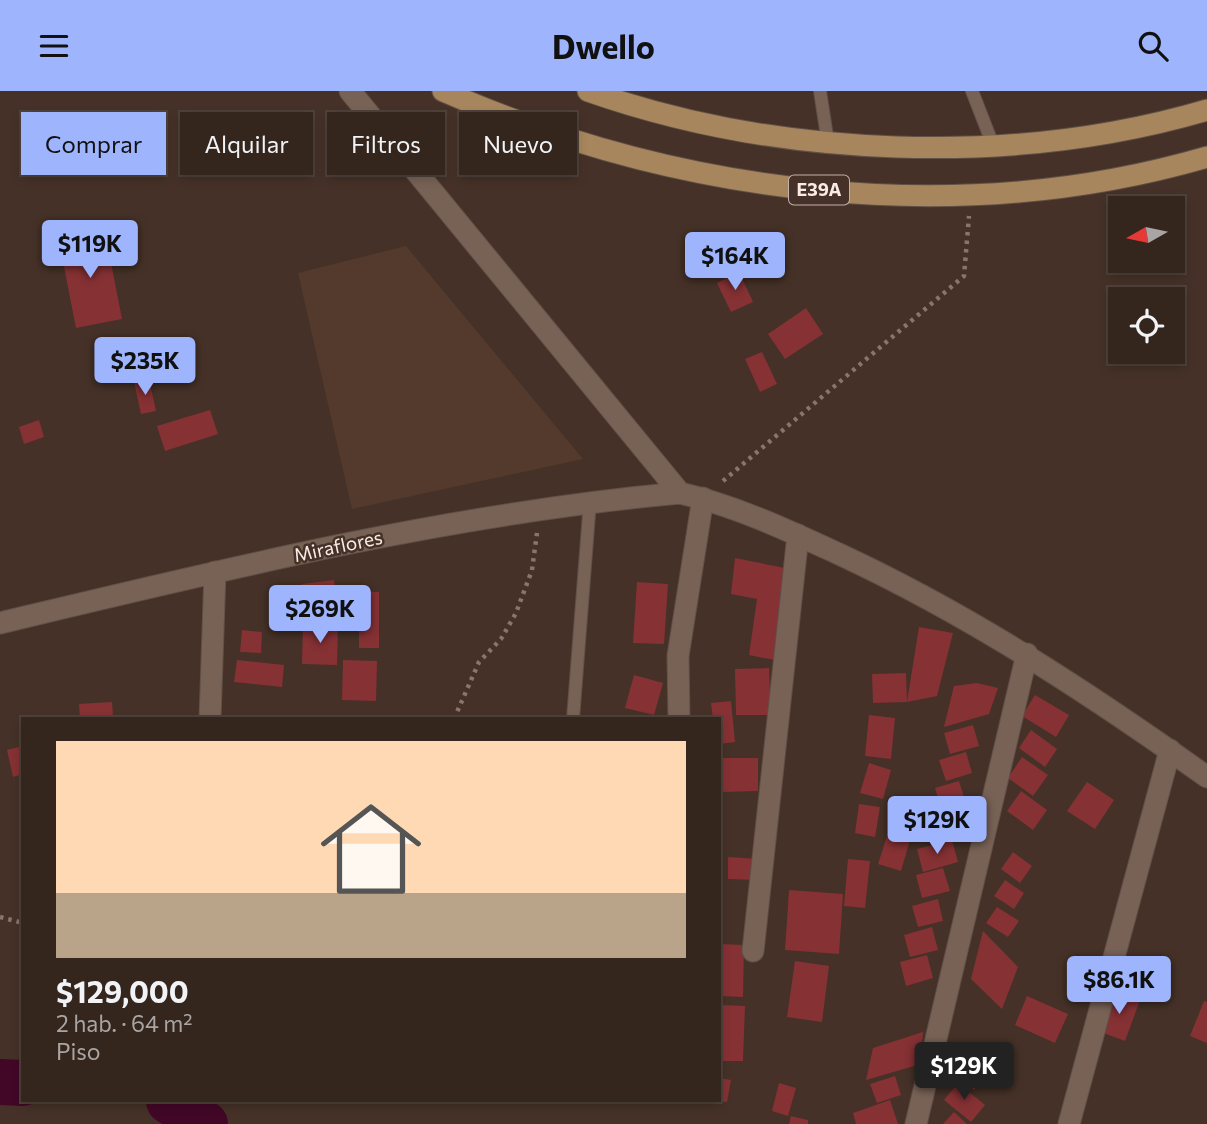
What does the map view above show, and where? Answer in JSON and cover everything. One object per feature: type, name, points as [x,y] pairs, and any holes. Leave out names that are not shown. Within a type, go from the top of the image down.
[{"type":"main road","name":"E39A","points":[[443,91],[568,139],[724,177],[845,193],[971,195],[1107,178],[1207,157]]},
{"type":"main road","points":[[588,91],[708,123],[828,143],[906,147],[993,145],[1069,138],[1207,110]]},
{"type":"street","points":[[350,91],[680,493]]},
{"type":"street","name":"Miraflores","points":[[0,623],[215,572],[452,522],[590,501],[680,493],[703,498],[798,535],[890,578],[1027,654],[1207,777]]},
{"type":"street","points":[[679,717],[678,656],[703,498]]},
{"type":"street","points":[[753,951],[798,535]]},
{"type":"street","points":[[210,717],[215,572]]},
{"type":"street","points":[[916,1124],[1027,654]]},
{"type":"street","points":[[1069,1124],[1170,750]]},
{"type":"lane","points":[[820,91],[828,143]]},
{"type":"lane","points":[[972,91],[993,145]]},
{"type":"lane","points":[[573,717],[590,501]]},
{"type":"path","points":[[703,498],[964,276],[971,195]]},
{"type":"path","points":[[455,717],[480,662],[500,639],[516,613],[532,570],[539,508]]},
{"type":"path","points":[[0,917],[21,922]]},
{"type":"shaded area","points":[[406,246],[583,459],[352,509],[298,273]]},
{"type":"building","points":[[105,232],[122,319],[76,328],[59,241]]},
{"type":"building","points":[[739,272],[753,302],[731,312],[717,283]]},
{"type":"building","points":[[806,308],[823,334],[785,359],[768,334]]},
{"type":"building","points":[[762,352],[777,384],[760,392],[745,359]]},
{"type":"building","points":[[149,379],[156,411],[141,414],[134,382]]},
{"type":"building","points":[[210,410],[218,434],[165,451],[157,426]]},
{"type":"building","points":[[39,420],[44,437],[24,444],[19,427]]},
{"type":"building","points":[[735,558],[790,569],[780,661],[749,655],[757,599],[731,594]]},
{"type":"building","points":[[334,580],[338,610],[306,614],[302,584]]},
{"type":"building","points":[[637,582],[668,584],[664,644],[633,643]]},
{"type":"building","points":[[352,591],[379,592],[379,648],[359,648],[359,630],[352,630]]},
{"type":"building","points":[[303,624],[338,625],[337,665],[302,664]]},
{"type":"building","points":[[919,627],[953,633],[937,696],[907,702]]},
{"type":"building","points":[[242,630],[262,632],[261,653],[240,652]]},
{"type":"building","points":[[237,660],[284,665],[282,687],[234,682]]},
{"type":"building","points":[[343,660],[377,661],[376,701],[342,700]]},
{"type":"building","points":[[769,668],[771,715],[736,715],[735,669]]},
{"type":"building","points":[[906,673],[907,702],[873,703],[872,674]]},
{"type":"building","points":[[634,675],[663,683],[654,715],[625,708]]},
{"type":"building","points":[[977,683],[998,688],[989,714],[944,727],[954,686]]},
{"type":"building","points":[[1035,695],[1069,715],[1056,737],[1022,716]]},
{"type":"building","points":[[731,701],[735,742],[721,744],[721,717],[713,717],[711,703]]},
{"type":"building","points":[[112,702],[113,716],[80,717],[79,704]]},
{"type":"building","points":[[869,715],[895,718],[891,759],[865,756]]},
{"type":"building","points":[[973,725],[979,746],[950,754],[944,733]]},
{"type":"building","points":[[1031,730],[1057,749],[1045,767],[1019,748]]},
{"type":"building","points":[[21,746],[21,775],[13,777],[7,750]]},
{"type":"building","points":[[966,752],[972,773],[946,781],[939,760]]},
{"type":"building","points":[[1022,757],[1048,775],[1033,796],[1008,778]]},
{"type":"building","points":[[722,758],[758,758],[758,791],[722,792]]},
{"type":"building","points":[[869,763],[891,770],[883,799],[860,793]]},
{"type":"building","points":[[959,781],[966,803],[942,811],[935,788]]},
{"type":"building","points":[[1087,782],[1114,800],[1095,829],[1067,811]]},
{"type":"building","points":[[1021,791],[1047,810],[1033,830],[1007,811]]},
{"type":"building","points":[[859,804],[880,807],[875,837],[855,833]]},
{"type":"building","points":[[954,810],[962,833],[936,840],[934,832],[920,835],[922,819]]},
{"type":"building","points":[[888,833],[910,840],[901,871],[878,864]]},
{"type":"building","points":[[952,840],[958,862],[923,872],[917,849]]},
{"type":"building","points":[[1013,852],[1032,866],[1020,883],[1001,869]]},
{"type":"building","points":[[728,857],[759,859],[758,880],[728,879]]},
{"type":"building","points":[[848,859],[870,861],[865,908],[844,906]]},
{"type":"building","points":[[943,868],[950,891],[922,898],[916,875]]},
{"type":"building","points":[[1005,880],[1024,893],[1014,909],[994,896]]},
{"type":"building","points":[[789,890],[843,894],[839,954],[785,950]]},
{"type":"building","points":[[938,899],[943,921],[918,927],[912,906]]},
{"type":"building","points":[[997,907],[1019,921],[1008,937],[986,923]]},
{"type":"building","points":[[932,927],[938,950],[910,957],[904,935]]},
{"type":"building","points":[[983,931],[1018,967],[1002,1009],[971,979]]},
{"type":"building","points":[[721,944],[744,945],[743,997],[721,996]]},
{"type":"building","points":[[927,955],[933,978],[906,986],[900,962]]},
{"type":"building","points":[[795,961],[829,966],[822,1022],[787,1017]]},
{"type":"building","points":[[1113,991],[1140,1000],[1125,1041],[1098,1031]]},
{"type":"building","points":[[1027,996],[1068,1014],[1055,1043],[1015,1025]]},
{"type":"building","points":[[1204,1001],[1207,1002],[1207,1043],[1190,1036]]},
{"type":"building","points":[[721,1005],[745,1006],[743,1061],[721,1061]]},
{"type":"building","points":[[923,1032],[921,1064],[866,1080],[873,1048]]},
{"type":"building","points":[[967,1055],[988,1071],[974,1090],[952,1073]]},
{"type":"building","points":[[895,1076],[901,1095],[877,1103],[870,1084]]},
{"type":"building","points":[[721,1078],[731,1080],[727,1102],[721,1101]]},
{"type":"building","points":[[779,1083],[796,1088],[788,1116],[772,1111]]},
{"type":"building","points":[[958,1083],[985,1105],[971,1122],[944,1100]]},
{"type":"building","points":[[890,1100],[898,1124],[856,1124],[853,1113]]},
{"type":"building","points":[[954,1112],[967,1124],[943,1124]]},
{"type":"building","points":[[791,1116],[808,1120],[808,1124],[789,1124]]},
{"type":"waterway","points":[[0,1082],[21,1083]]},
{"type":"waterway","points":[[171,1102],[205,1124]]}]
